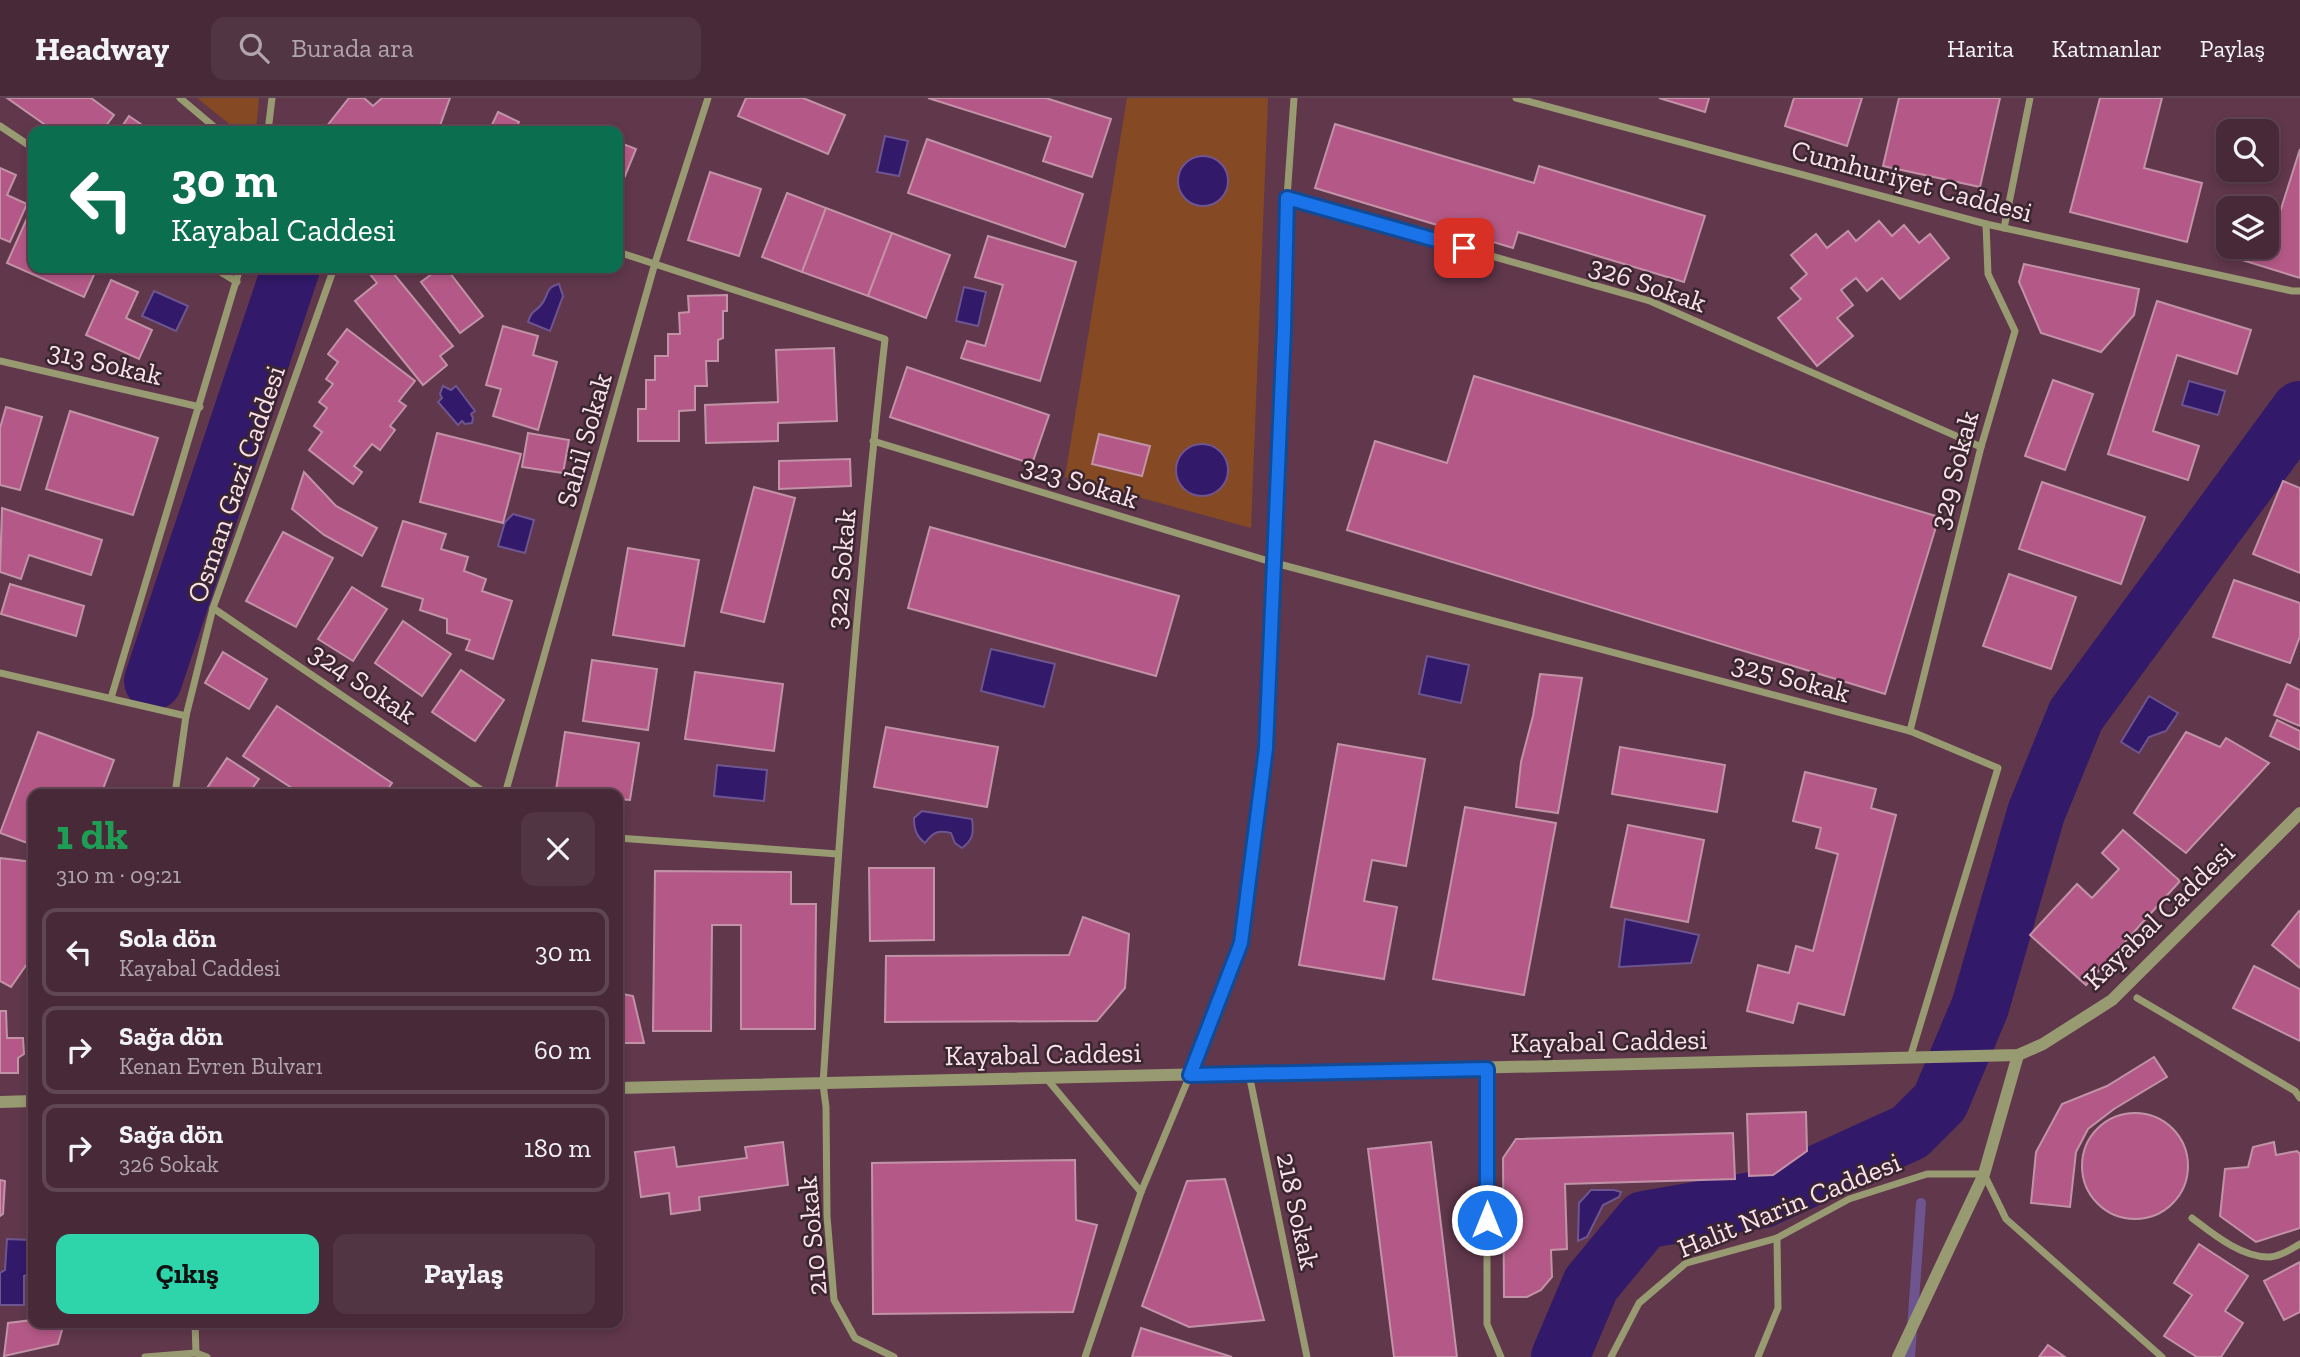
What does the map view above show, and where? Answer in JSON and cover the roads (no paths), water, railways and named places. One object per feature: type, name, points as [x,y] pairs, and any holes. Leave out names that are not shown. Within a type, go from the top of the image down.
[{"type":"street","points":[[180,98],[213,126]]},
{"type":"street","points":[[269,126],[272,98]]},
{"type":"street","name":"Sahil Sokak","points":[[506,789],[655,263],[708,98]]},
{"type":"street","points":[[1085,1357],[1141,1192],[1241,943],[1266,748],[1287,198],[1294,98]]},
{"type":"street","name":"Cumhuriyet Caddesi","points":[[1516,98],[1986,224],[2292,292],[2300,291]]},
{"type":"street","points":[[2004,228],[2030,98]]},
{"type":"street","points":[[0,125],[28,145]]},
{"type":"street","name":"326 Sokak","points":[[1287,198],[1650,302],[1981,447]]},
{"type":"street","name":"329 Sokak","points":[[1910,731],[1981,447],[2015,331],[1987,274],[1986,224]]},
{"type":"street","name":"322 Sokak","points":[[623,253],[885,339],[873,441],[838,854],[824,1084]]},
{"type":"street","points":[[222,273],[237,282]]},
{"type":"street","name":"Osman Gazi Caddesi","points":[[111,698],[239,273]]},
{"type":"street","name":"Osman Gazi Caddesi","points":[[176,789],[186,716],[213,608],[332,273]]},
{"type":"street","name":"313 Sokak","points":[[0,361],[200,407]]},
{"type":"street","name":"323 Sokak","points":[[873,441],[1275,563]]},
{"type":"street","name":"325 Sokak","points":[[1275,563],[1910,731],[1998,768],[1909,1059]]},
{"type":"street","name":"324 Sokak","points":[[213,608],[481,789]]},
{"type":"street","points":[[0,673],[186,716]]},
{"type":"street","name":"Kayabal Caddesi","points":[[623,1088],[2018,1055],[2043,1044],[2112,1000],[2300,813]]},
{"type":"street","points":[[623,838],[838,854]]},
{"type":"street","points":[[2137,999],[2295,1091],[2300,1098]]},
{"type":"street","points":[[1898,1357],[1984,1174],[2018,1055]]},
{"type":"street","points":[[1487,1069],[1487,1324],[1501,1357]]},
{"type":"street","name":"218 Sokak","points":[[1249,1074],[1307,1357]]},
{"type":"street","points":[[1047,1079],[1141,1192]]},
{"type":"street","name":"210 Sokak","points":[[824,1084],[827,1216],[834,1300],[855,1338],[894,1357]]},
{"type":"street","points":[[0,1102],[28,1101]]},
{"type":"street","name":"Halit Narin Caddesi","points":[[1611,1357],[1639,1303],[1686,1263],[1777,1238],[1849,1199],[1927,1174],[1984,1174]]},
{"type":"street","points":[[1984,1174],[2006,1219],[2162,1357]]},
{"type":"street","points":[[2192,1218],[2222,1239],[2254,1256],[2272,1257],[2300,1244]]},
{"type":"street","points":[[1758,1357],[1778,1308],[1777,1238]]},
{"type":"street","points":[[195,1328],[196,1353]]},
{"type":"street","points":[[145,1357],[196,1353],[207,1357]]},
{"type":"waterway","points":[[153,681],[289,273]]},
{"type":"waterway","points":[[1560,1357],[1591,1284],[1644,1220],[1763,1199],[1910,1132],[1940,1102],[1980,1007],[2036,813],[2076,715],[2300,410]]},
{"type":"waterway","points":[[1925,1147],[1928,1114]]},
{"type":"waterway","points":[[1910,1357],[1921,1203]]}]
